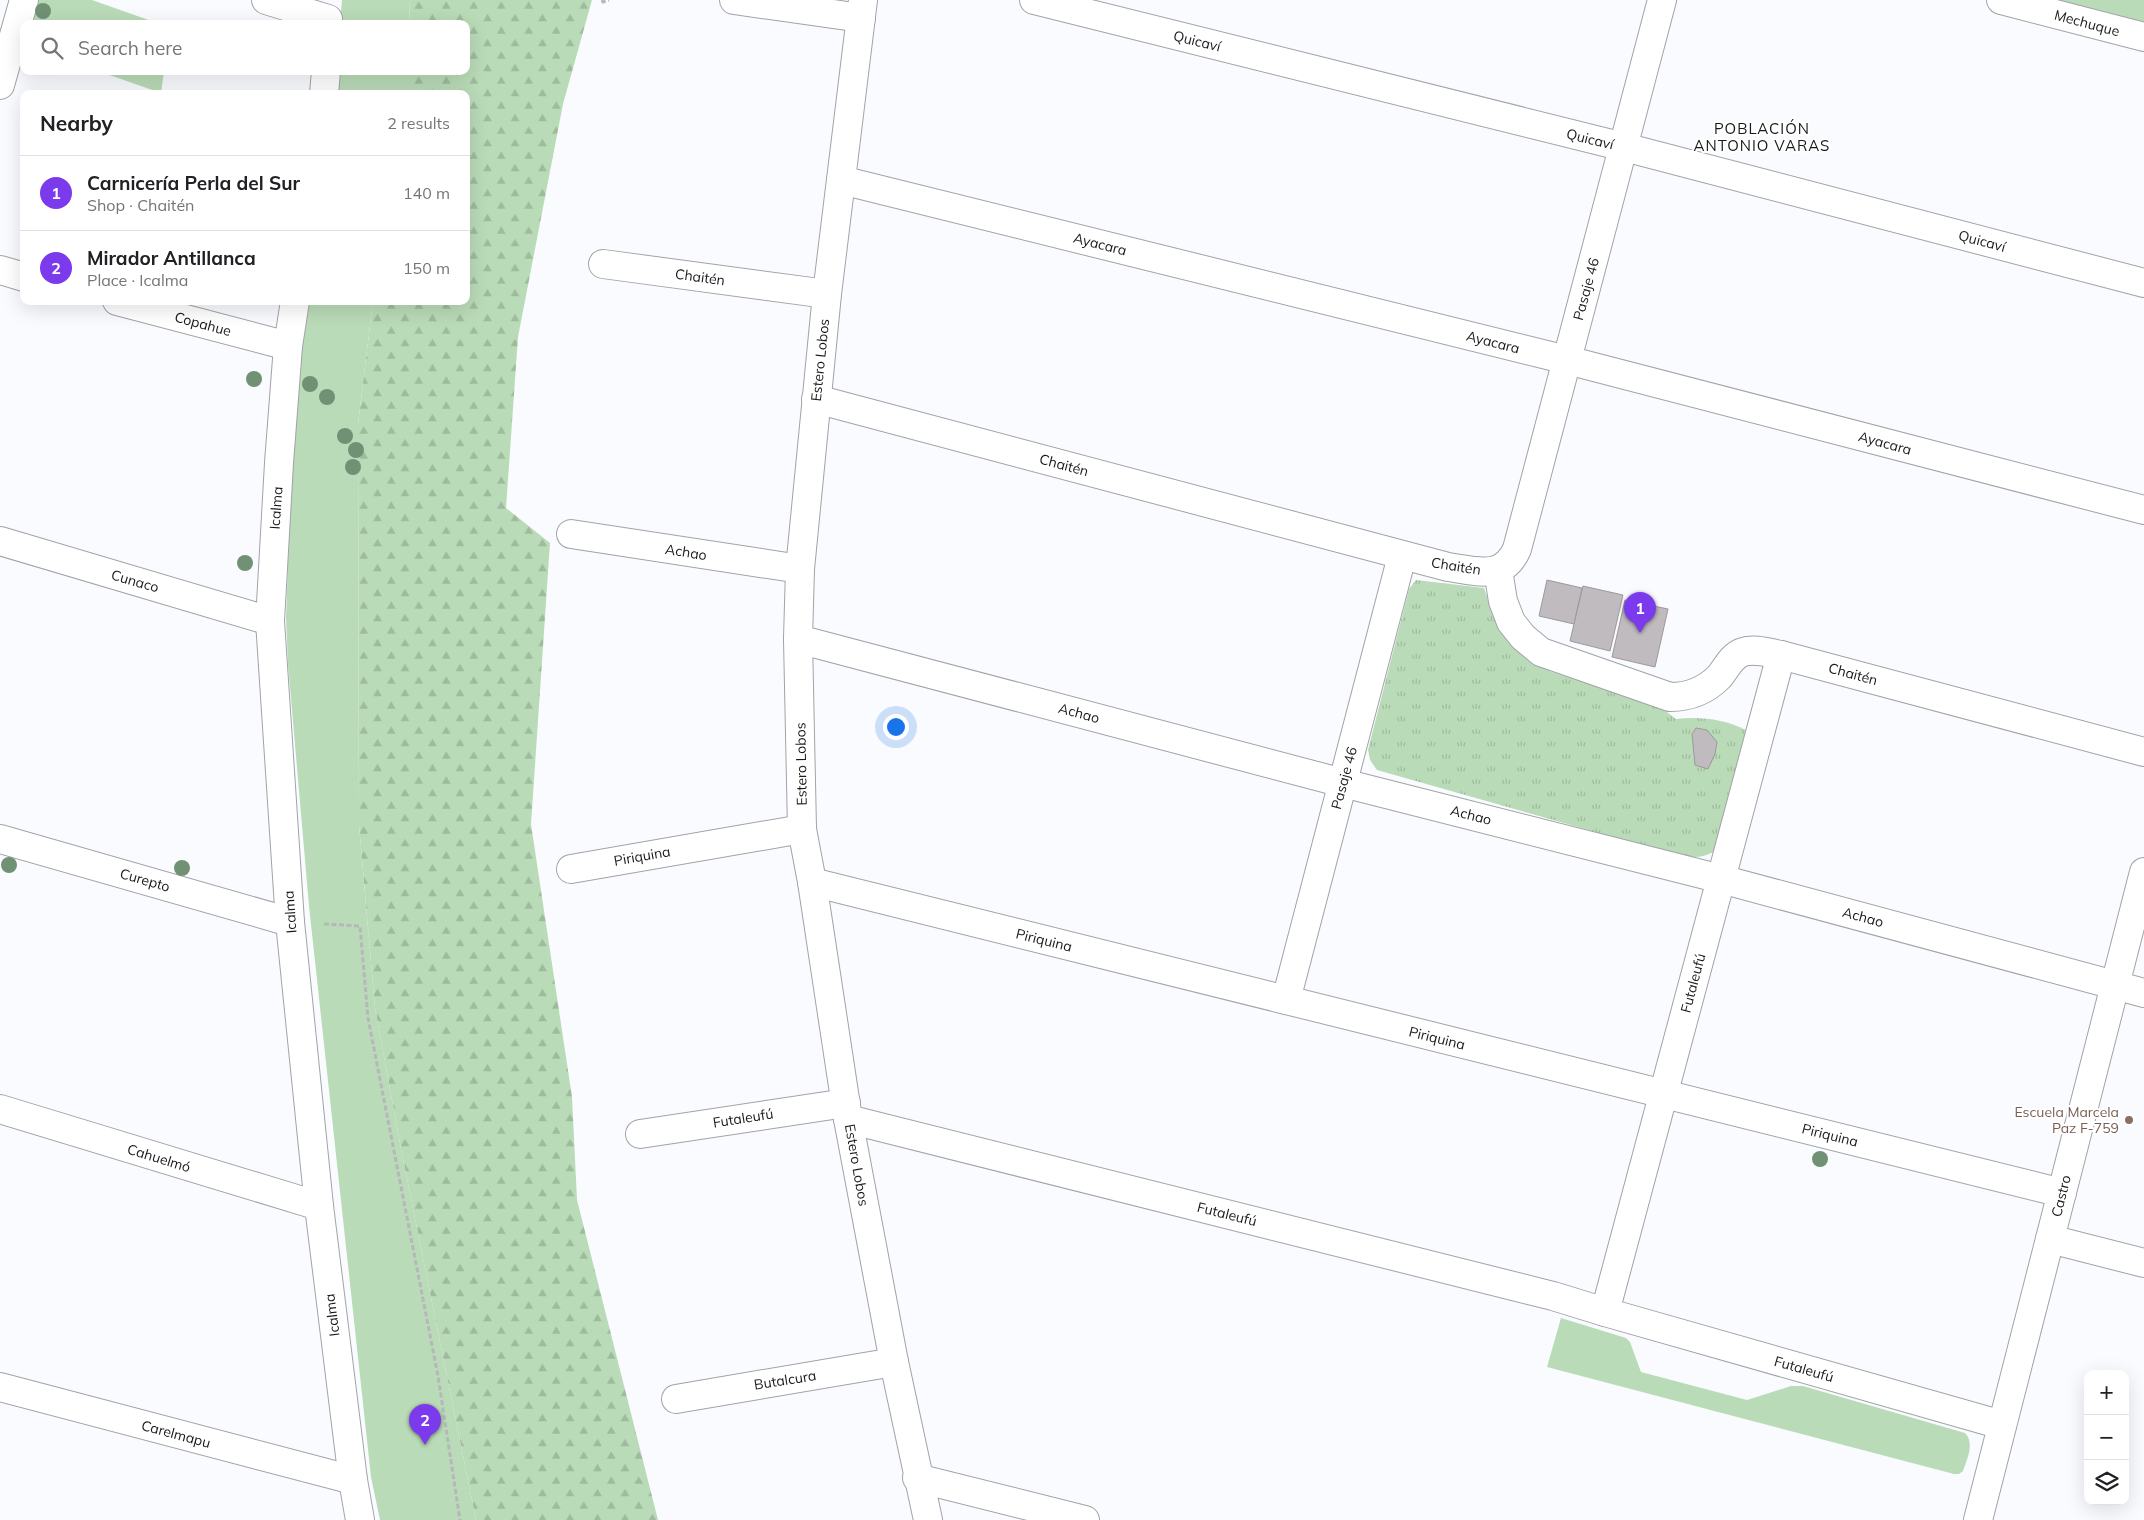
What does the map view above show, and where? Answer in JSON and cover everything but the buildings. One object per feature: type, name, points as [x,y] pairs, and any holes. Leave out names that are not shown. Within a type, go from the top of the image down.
[{"type":"street","points":[[0,85],[24,0]]},
{"type":"street","points":[[266,0],[328,14]]},
{"type":"street","points":[[734,0],[862,9]]},
{"type":"street","name":"Quicaví","points":[[1034,0],[1624,147],[2144,283]]},
{"type":"street","name":"Pasaje 46","points":[[1498,570],[1506,567],[1512,561],[1517,549],[1662,0]]},
{"type":"street","name":"Mechuque","points":[[2013,1],[2144,38]]},
{"type":"street","name":"Estero Lobos","points":[[862,9],[827,294],[800,569],[798,639],[802,829],[812,882],[847,1111],[894,1362],[917,1478],[928,1520]]},
{"type":"street","points":[[324,90],[326,75]]},
{"type":"street","name":"Ayacara","points":[[841,180],[1567,360],[2144,510]]},
{"type":"street","name":"Chaitén","points":[[602,264],[827,294]]},
{"type":"street","points":[[0,270],[20,276]]},
{"type":"street","name":"Copahue","points":[[132,305],[288,346]]},
{"type":"street","name":"Icalma","points":[[294,305],[288,346],[272,564],[270,621],[290,922],[318,1206],[352,1480],[360,1520]]},
{"type":"street","name":"Chaitén","points":[[816,399],[1402,556],[1448,567],[1487,572],[1498,570],[1503,601],[1511,622],[1523,637],[1540,652],[1670,697],[1685,697],[1700,691],[1718,678],[1740,653],[1751,650],[1781,654],[2144,752]]},
{"type":"street","name":"Achao","points":[[571,534],[800,569]]},
{"type":"street","name":"Cunaco","points":[[0,541],[270,621]]},
{"type":"street","name":"Pasaje 46","points":[[1286,1000],[1402,556]]},
{"type":"street","name":"Achao","points":[[798,639],[1721,879],[2144,993]]},
{"type":"street","name":"Futaleufú","points":[[1605,1312],[1781,654]]},
{"type":"street","name":"Piriquina","points":[[571,868],[802,829]]},
{"type":"street","name":"Curepto","points":[[0,839],[290,922]]},
{"type":"street","name":"Castro","points":[[1978,1520],[2144,872]]},
{"type":"street","name":"Piriquina","points":[[812,882],[2062,1193]]},
{"type":"street","name":"Cahuelmó","points":[[0,1109],[318,1206]]},
{"type":"street","name":"Futaleufú","points":[[640,1134],[847,1111],[1553,1296],[2002,1426]]},
{"type":"street","points":[[2050,1239],[2144,1264]]},
{"type":"street","name":"Butalcura","points":[[676,1399],[894,1362]]},
{"type":"street","name":"Carelmapu","points":[[0,1387],[352,1480]]},
{"type":"street","points":[[917,1478],[1085,1520]]},
{"type":"path","points":[[602,0],[603,2],[609,0]]},
{"type":"path","points":[[290,922],[360,926],[368,1018],[438,1376],[460,1520]]},
{"type":"green space","points":[[32,0],[92,0],[149,20],[26,20]]},
{"type":"green space","points":[[342,0],[410,0],[409,20],[340,20]]},
{"type":"green space","points":[[410,0],[592,0],[563,104],[518,337],[506,508],[550,543],[531,824],[572,1097],[577,1200],[658,1520],[476,1520],[402,1154],[375,1008],[359,825],[358,424],[373,305],[470,305],[470,90],[408,90],[408,75],[470,75],[470,20],[409,20]]},
{"type":"green space","points":[[2046,0],[2144,0],[2144,24]]},
{"type":"green space","points":[[109,75],[163,75],[161,90],[152,90]]},
{"type":"green space","points":[[337,75],[408,75],[408,90],[336,90]]},
{"type":"green space","points":[[306,305],[373,305],[358,424],[359,825],[375,1008],[402,1154],[476,1520],[380,1520],[371,1477],[309,906],[288,664],[286,618],[291,478],[301,344]]},
{"type":"green space","points":[[1416,580],[1484,588],[1491,608],[1527,658],[1549,671],[1659,706],[1676,719],[1712,719],[1746,730],[1746,748],[1722,846],[1705,856],[1684,857],[1377,770],[1370,760],[1368,750],[1409,589]]},
{"type":"green space","points":[[1561,1318],[1626,1338],[1630,1342],[1641,1372],[1747,1400],[1791,1386],[1803,1386],[1965,1433],[1970,1446],[1963,1471],[1959,1474],[1954,1474],[1547,1367]]},
{"type":"place","name":"Carnicería Perla del Sur","points":[[1640,633]]},
{"type":"place","name":"Escuela Marcela Paz F-759","points":[[2129,1120]]},
{"type":"place","name":"Mirador Antillanca","points":[[425,1445]]},
{"type":"district","name":"POBLACIÓN ANTONIO VARAS","points":[[1762,136]]}]
